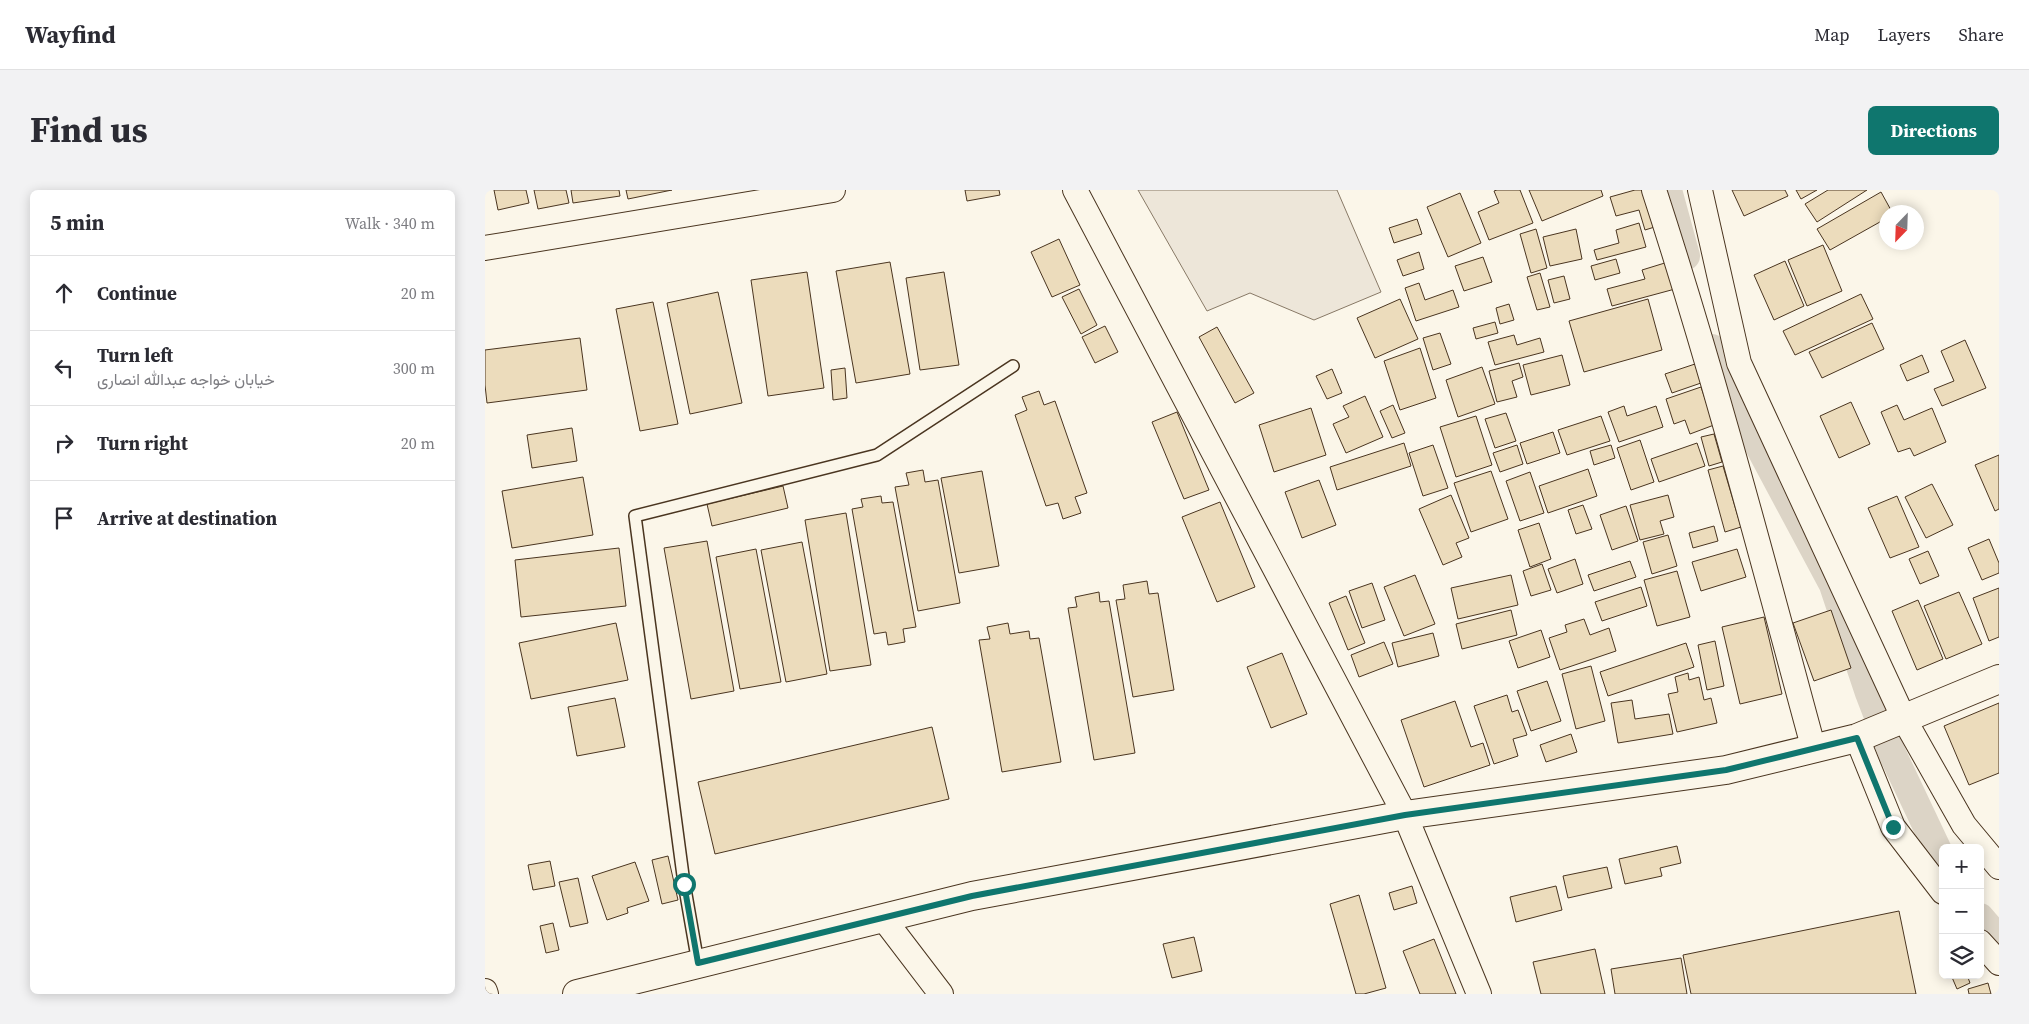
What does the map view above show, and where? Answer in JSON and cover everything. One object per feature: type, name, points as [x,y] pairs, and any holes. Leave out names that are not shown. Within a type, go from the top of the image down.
[{"type":"street","points":[[485,248],[833,190]]},
{"type":"street","points":[[1075,190],[1405,815],[1479,994]]},
{"type":"street","points":[[1653,190],[1680,269],[1742,482],[1814,750]]},
{"type":"street","points":[[1700,190],[1739,363],[1904,719],[1964,825],[1999,867]]},
{"type":"street","points":[[577,994],[972,896],[1405,815],[1726,770],[1857,738],[1999,679]]},
{"type":"street","points":[[1857,738],[1893,827],[1941,889]]},
{"type":"street","points":[[883,918],[941,994]]},
{"type":"street","points":[[1984,946],[1999,962]]},
{"type":"lane","points":[[698,963],[684,884],[635,516],[877,455],[1013,366]]},
{"type":"shaded area","points":[[1138,190],[1337,190],[1381,292],[1314,320],[1250,293],[1207,311]]},
{"type":"building","points":[[494,190],[526,190],[529,203],[498,210]]},
{"type":"building","points":[[534,190],[566,190],[569,203],[538,209]]},
{"type":"building","points":[[571,190],[619,190],[620,196],[573,203]]},
{"type":"building","points":[[626,190],[672,190],[628,199]]},
{"type":"building","points":[[965,190],[999,190],[1000,195],[967,201]]},
{"type":"building","points":[[1520,190],[1533,223],[1489,240],[1478,212],[1499,203],[1494,191]]},
{"type":"building","points":[[1529,190],[1601,190],[1603,196],[1542,221]]},
{"type":"building","points":[[1635,190],[1651,190],[1661,225],[1645,230],[1639,210],[1616,216],[1610,197]]},
{"type":"building","points":[[1732,190],[1785,190],[1788,196],[1744,216]]},
{"type":"building","points":[[1796,190],[1817,190],[1801,199]]},
{"type":"building","points":[[1828,190],[1867,190],[1817,222],[1805,204]]},
{"type":"building","points":[[1881,192],[1888,205],[1879,205],[1879,222],[1830,250],[1817,229]]},
{"type":"building","points":[[1460,193],[1481,243],[1448,257],[1427,207]]},
{"type":"building","points":[[1417,219],[1422,234],[1394,243],[1389,228]]},
{"type":"building","points":[[1639,223],[1646,247],[1597,260],[1594,250],[1619,243],[1616,230]]},
{"type":"building","points":[[1536,229],[1547,268],[1531,273],[1520,234]]},
{"type":"building","points":[[1576,229],[1582,259],[1550,266],[1543,237]]},
{"type":"building","points":[[1059,239],[1080,285],[1052,297],[1031,252]]},
{"type":"building","points":[[1823,245],[1842,291],[1807,306],[1788,260]]},
{"type":"building","points":[[1419,252],[1424,269],[1403,276],[1397,260]]},
{"type":"building","points":[[1483,257],[1492,282],[1464,291],[1455,266]]},
{"type":"building","points":[[1616,259],[1620,273],[1595,280],[1591,266]]},
{"type":"building","points":[[1785,261],[1804,306],[1774,320],[1754,275]]},
{"type":"building","points":[[890,262],[910,374],[856,383],[836,271]]},
{"type":"building","points":[[1668,262],[1675,289],[1612,306],[1607,289],[1645,279],[1642,270]]},
{"type":"building","points":[[807,272],[824,388],[768,396],[751,280]]},
{"type":"building","points":[[944,272],[959,365],[920,370],[906,278]]},
{"type":"building","points":[[1540,273],[1550,307],[1537,310],[1527,277]]},
{"type":"building","points":[[1564,276],[1570,299],[1554,303],[1548,280]]},
{"type":"building","points":[[1419,283],[1425,300],[1453,290],[1459,307],[1416,321],[1405,288]]},
{"type":"building","points":[[1079,289],[1097,325],[1081,334],[1062,297]]},
{"type":"building","points":[[718,292],[742,403],[690,414],[667,303]]},
{"type":"building","points":[[1861,294],[1873,319],[1795,355],[1783,331]]},
{"type":"building","points":[[1400,299],[1418,339],[1375,358],[1357,318]]},
{"type":"building","points":[[1648,299],[1662,350],[1584,372],[1569,321]]},
{"type":"building","points":[[653,302],[678,424],[640,431],[616,309]]},
{"type":"building","points":[[1509,304],[1514,320],[1500,324],[1496,308]]},
{"type":"building","points":[[1495,322],[1498,333],[1476,339],[1473,328]]},
{"type":"building","points":[[1872,323],[1884,349],[1822,378],[1809,352]]},
{"type":"building","points":[[1105,326],[1118,352],[1095,363],[1082,337]]},
{"type":"building","points":[[1217,327],[1254,393],[1235,403],[1199,337]]},
{"type":"building","points":[[1440,333],[1451,364],[1433,370],[1423,338]]},
{"type":"building","points":[[1514,335],[1517,345],[1540,338],[1544,352],[1495,365],[1488,342]]},
{"type":"building","points":[[580,338],[587,390],[487,403],[485,350]]},
{"type":"building","points":[[1965,340],[1986,388],[1942,406],[1934,389],[1954,381],[1941,351]]},
{"type":"building","points":[[1420,348],[1436,398],[1400,410],[1384,361]]},
{"type":"building","points":[[1562,355],[1570,385],[1531,395],[1523,365]]},
{"type":"building","points":[[1922,355],[1929,372],[1907,381],[1900,365]]},
{"type":"building","points":[[1519,363],[1523,377],[1512,381],[1517,397],[1497,402],[1489,371]]},
{"type":"building","points":[[1695,364],[1701,383],[1672,393],[1665,374]]},
{"type":"building","points":[[1482,367],[1495,404],[1458,417],[1446,380]]},
{"type":"building","points":[[845,368],[847,398],[833,400],[831,370]]},
{"type":"building","points":[[1332,369],[1342,393],[1327,399],[1316,376]]},
{"type":"building","points":[[1701,387],[1714,425],[1690,434],[1685,420],[1674,424],[1666,399]]},
{"type":"building","points":[[1039,391],[1044,405],[1055,401],[1087,493],[1075,497],[1081,513],[1063,519],[1058,503],[1046,506],[1015,415],[1027,410],[1022,397]]},
{"type":"building","points":[[1365,396],[1383,437],[1346,453],[1333,424],[1349,417],[1343,406]]},
{"type":"building","points":[[1851,402],[1870,444],[1839,458],[1820,416]]},
{"type":"building","points":[[1393,405],[1405,433],[1392,438],[1380,411]]},
{"type":"building","points":[[1897,405],[1904,420],[1932,408],[1946,442],[1914,456],[1910,448],[1898,452],[1881,412]]},
{"type":"building","points":[[1624,406],[1627,416],[1656,406],[1663,427],[1619,442],[1608,412]]},
{"type":"building","points":[[1311,408],[1326,455],[1274,472],[1259,425]]},
{"type":"building","points":[[1177,412],[1209,490],[1184,499],[1152,422]]},
{"type":"building","points":[[1506,413],[1516,441],[1495,448],[1485,419]]},
{"type":"building","points":[[1476,416],[1492,465],[1456,477],[1440,427]]},
{"type":"building","points":[[1601,416],[1610,441],[1567,455],[1558,430]]},
{"type":"building","points":[[572,428],[577,461],[532,468],[527,435]]},
{"type":"building","points":[[1553,432],[1560,453],[1527,464],[1520,443]]},
{"type":"building","points":[[1714,434],[1722,462],[1709,466],[1701,437]]},
{"type":"building","points":[[1640,440],[1654,482],[1631,490],[1617,448]]},
{"type":"building","points":[[1404,443],[1411,466],[1337,490],[1330,467]]},
{"type":"building","points":[[1697,443],[1705,466],[1659,482],[1651,459]]},
{"type":"building","points":[[1433,445],[1448,488],[1423,496],[1409,453]]},
{"type":"building","points":[[1517,445],[1523,464],[1500,472],[1493,453]]},
{"type":"building","points":[[1611,445],[1615,458],[1594,465],[1590,451]]},
{"type":"building","points":[[1999,455],[1999,509],[1995,511],[1975,465]]},
{"type":"building","points":[[1723,466],[1741,527],[1725,532],[1708,470]]},
{"type":"building","points":[[1588,469],[1597,496],[1548,513],[1539,486]]},
{"type":"building","points":[[923,470],[925,482],[938,480],[960,603],[918,611],[895,487],[909,485],[906,473]]},
{"type":"building","points":[[982,471],[999,566],[959,573],[941,478]]},
{"type":"building","points":[[1491,471],[1508,519],[1471,532],[1454,483]]},
{"type":"building","points":[[1530,472],[1544,513],[1520,521],[1506,481]]},
{"type":"building","points":[[583,477],[593,535],[512,548],[502,491]]},
{"type":"building","points":[[1319,480],[1336,525],[1302,538],[1285,492]]},
{"type":"building","points":[[1932,484],[1953,525],[1926,538],[1905,497]]},
{"type":"building","points":[[783,486],[788,508],[712,526],[707,504]]},
{"type":"building","points":[[1451,495],[1469,538],[1456,543],[1462,557],[1443,565],[1419,509]]},
{"type":"building","points":[[1668,495],[1674,517],[1660,521],[1664,534],[1640,540],[1630,505]]},
{"type":"building","points":[[881,496],[882,503],[893,502],[916,627],[903,629],[905,642],[888,645],[886,632],[874,634],[852,509],[863,507],[861,499]]},
{"type":"building","points":[[1897,496],[1919,547],[1890,558],[1868,508]]},
{"type":"building","points":[[1220,502],[1255,587],[1217,602],[1182,517]]},
{"type":"building","points":[[1583,505],[1592,529],[1576,534],[1568,510]]},
{"type":"building","points":[[1626,506],[1638,541],[1612,550],[1600,515]]},
{"type":"building","points":[[846,513],[871,665],[830,671],[805,520]]},
{"type":"building","points":[[1539,523],[1551,559],[1530,567],[1518,530]]},
{"type":"building","points":[[1714,526],[1718,541],[1693,548],[1689,533]]},
{"type":"building","points":[[1668,535],[1677,566],[1652,574],[1643,542]]},
{"type":"building","points":[[1989,539],[1999,563],[1999,573],[1982,580],[1968,548]]},
{"type":"building","points":[[707,541],[734,691],[691,699],[664,548]]},
{"type":"building","points":[[802,542],[827,674],[786,682],[761,550]]},
{"type":"building","points":[[619,548],[626,606],[521,617],[515,560]]},
{"type":"building","points":[[756,549],[781,682],[740,689],[716,557]]},
{"type":"building","points":[[1737,549],[1746,577],[1701,591],[1692,562]]},
{"type":"building","points":[[1928,551],[1939,576],[1920,584],[1909,559]]},
{"type":"building","points":[[1575,559],[1583,584],[1557,593],[1548,569]]},
{"type":"building","points":[[1630,561],[1636,577],[1594,591],[1588,575]]},
{"type":"building","points":[[1542,564],[1551,590],[1531,596],[1523,571]]},
{"type":"building","points":[[1677,571],[1690,617],[1657,626],[1644,580]]},
{"type":"building","points":[[1415,575],[1435,624],[1404,636],[1384,587]]},
{"type":"building","points":[[1511,575],[1518,605],[1458,619],[1451,588]]},
{"type":"building","points":[[1147,581],[1149,594],[1158,593],[1174,690],[1133,697],[1116,600],[1125,599],[1123,585]]},
{"type":"building","points":[[1372,583],[1385,620],[1362,628],[1349,591]]},
{"type":"building","points":[[1641,587],[1647,606],[1602,621],[1595,602]]},
{"type":"building","points":[[1999,588],[1999,637],[1989,641],[1973,598]]},
{"type":"building","points":[[1099,592],[1100,602],[1109,601],[1135,753],[1094,760],[1068,608],[1077,607],[1075,597]]},
{"type":"building","points":[[1959,592],[1982,644],[1946,659],[1924,606]]},
{"type":"building","points":[[1346,596],[1365,643],[1348,650],[1329,603]]},
{"type":"building","points":[[1918,600],[1943,659],[1917,670],[1892,611]]},
{"type":"building","points":[[1511,610],[1517,635],[1462,649],[1456,624]]},
{"type":"building","points":[[1831,610],[1851,668],[1814,681],[1793,623]]},
{"type":"building","points":[[1764,617],[1782,694],[1740,704],[1722,627]]},
{"type":"building","points":[[1584,619],[1590,635],[1609,628],[1616,651],[1560,670],[1549,638],[1567,632],[1565,625]]},
{"type":"building","points":[[616,623],[628,680],[531,699],[519,643]]},
{"type":"building","points":[[1008,623],[1010,634],[1029,631],[1030,639],[1039,638],[1061,762],[1002,772],[979,640],[990,639],[987,627]]},
{"type":"building","points":[[1541,630],[1550,657],[1518,668],[1509,641]]},
{"type":"building","points":[[1433,633],[1439,656],[1398,667],[1392,643]]},
{"type":"building","points":[[1715,641],[1724,686],[1707,690],[1698,645]]},
{"type":"building","points":[[1384,642],[1393,664],[1359,677],[1351,655]]},
{"type":"building","points":[[1686,643],[1694,667],[1608,696],[1600,672]]},
{"type":"building","points":[[1282,653],[1307,714],[1271,728],[1247,667]]},
{"type":"building","points":[[1591,666],[1605,721],[1576,729],[1562,674]]},
{"type":"building","points":[[1688,673],[1689,680],[1699,677],[1704,700],[1711,698],[1717,723],[1677,732],[1668,694],[1678,692],[1675,677]]},
{"type":"building","points":[[1547,681],[1561,721],[1531,731],[1517,691]]},
{"type":"building","points":[[1507,695],[1512,712],[1518,710],[1527,735],[1513,739],[1518,756],[1494,764],[1474,706]]},
{"type":"building","points":[[615,698],[625,747],[577,756],[568,707]]},
{"type":"building","points":[[1632,700],[1635,719],[1669,714],[1673,734],[1618,743],[1611,703]]},
{"type":"building","points":[[1455,701],[1471,747],[1483,743],[1490,765],[1424,787],[1401,720]]},
{"type":"building","points":[[1999,703],[1999,773],[1969,785],[1944,726]]},
{"type":"building","points":[[932,727],[949,799],[715,854],[698,782]]},
{"type":"building","points":[[1571,734],[1577,752],[1546,762],[1540,745]]},
{"type":"building","points":[[1677,846],[1681,863],[1660,868],[1662,876],[1625,884],[1619,859]]},
{"type":"building","points":[[668,856],[678,900],[662,904],[652,860]]},
{"type":"building","points":[[550,861],[555,886],[533,890],[528,865]]},
{"type":"building","points":[[635,862],[649,901],[627,908],[628,913],[607,920],[592,876]]},
{"type":"building","points":[[1607,867],[1612,888],[1568,898],[1563,876]]},
{"type":"building","points":[[578,878],[588,923],[570,927],[559,882]]},
{"type":"building","points":[[1412,886],[1417,903],[1394,910],[1389,893]]},
{"type":"building","points":[[1556,886],[1562,910],[1516,922],[1510,897]]},
{"type":"building","points":[[1359,895],[1386,988],[1364,994],[1356,994],[1330,904]]},
{"type":"building","points":[[1899,911],[1916,994],[1691,994],[1683,955]]},
{"type":"building","points":[[553,923],[559,950],[546,953],[540,926]]},
{"type":"building","points":[[1194,937],[1202,971],[1172,978],[1163,944]]},
{"type":"building","points":[[1434,939],[1456,994],[1420,994],[1403,951]]},
{"type":"building","points":[[1595,949],[1605,994],[1541,994],[1533,962]]},
{"type":"building","points":[[1681,958],[1687,994],[1615,994],[1611,969]]},
{"type":"building","points":[[1953,979],[1968,979],[1970,983],[1957,989]]},
{"type":"building","points":[[1988,983],[1991,994],[1969,994],[1968,989]]},
{"type":"waterway","points":[[1668,190],[1686,256]]},
{"type":"waterway","points":[[1712,348],[1717,368],[1833,585],[1869,693],[1892,753],[1939,853]]},
{"type":"waterway","points":[[1984,922],[1999,939]]},
{"type":"route","points":[[684,884],[698,963],[972,896],[1405,815],[1726,770],[1857,738],[1893,827]]}]
